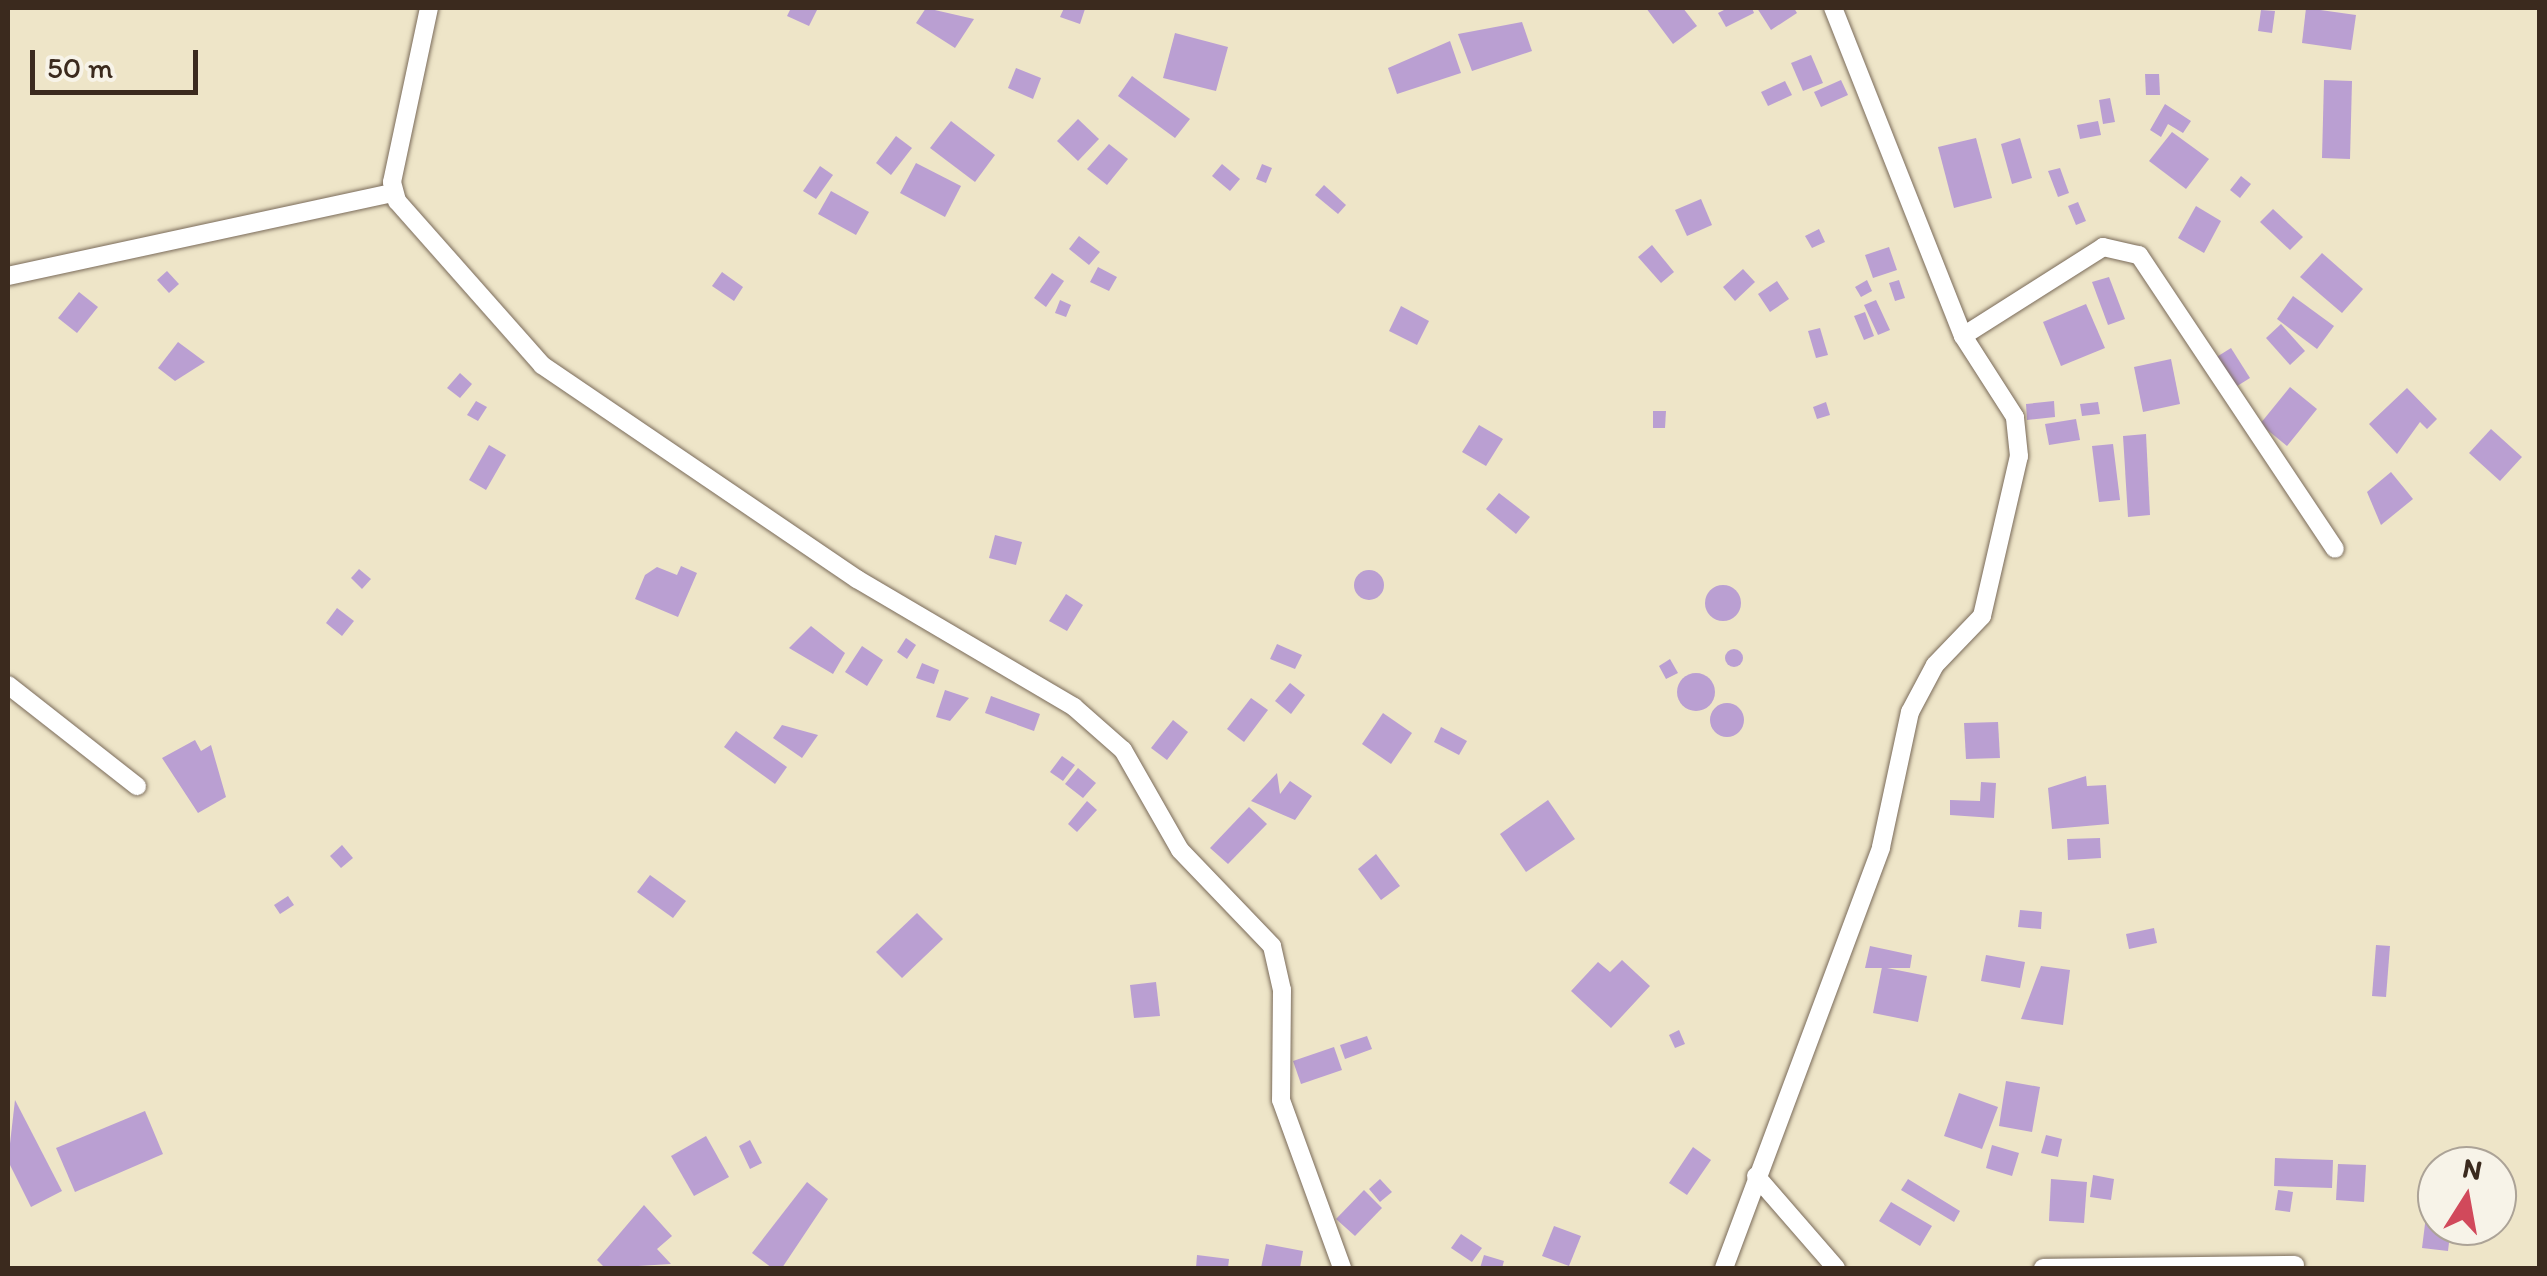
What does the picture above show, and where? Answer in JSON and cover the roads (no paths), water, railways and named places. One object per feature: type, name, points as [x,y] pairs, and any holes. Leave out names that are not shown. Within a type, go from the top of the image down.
[{"type":"street","points":[[428,8],[393,192],[477,301],[542,364],[857,579],[1074,707],[1123,750],[1180,850],[1272,946],[1282,990],[1282,1100],[1342,1268]]},
{"type":"street","points":[[1724,1268],[1881,848],[1910,712],[1936,665],[1982,616],[2020,456],[2015,417],[1963,336],[1834,8]]},
{"type":"street","points":[[8,276],[393,192]]},
{"type":"street","points":[[1963,336],[2103,247],[2139,256],[2335,549]]},
{"type":"street","points":[[8,685],[137,786]]},
{"type":"street","points":[[1756,1176],[1836,1268]]},
{"type":"street","points":[[2044,1268],[2295,1265]]}]
